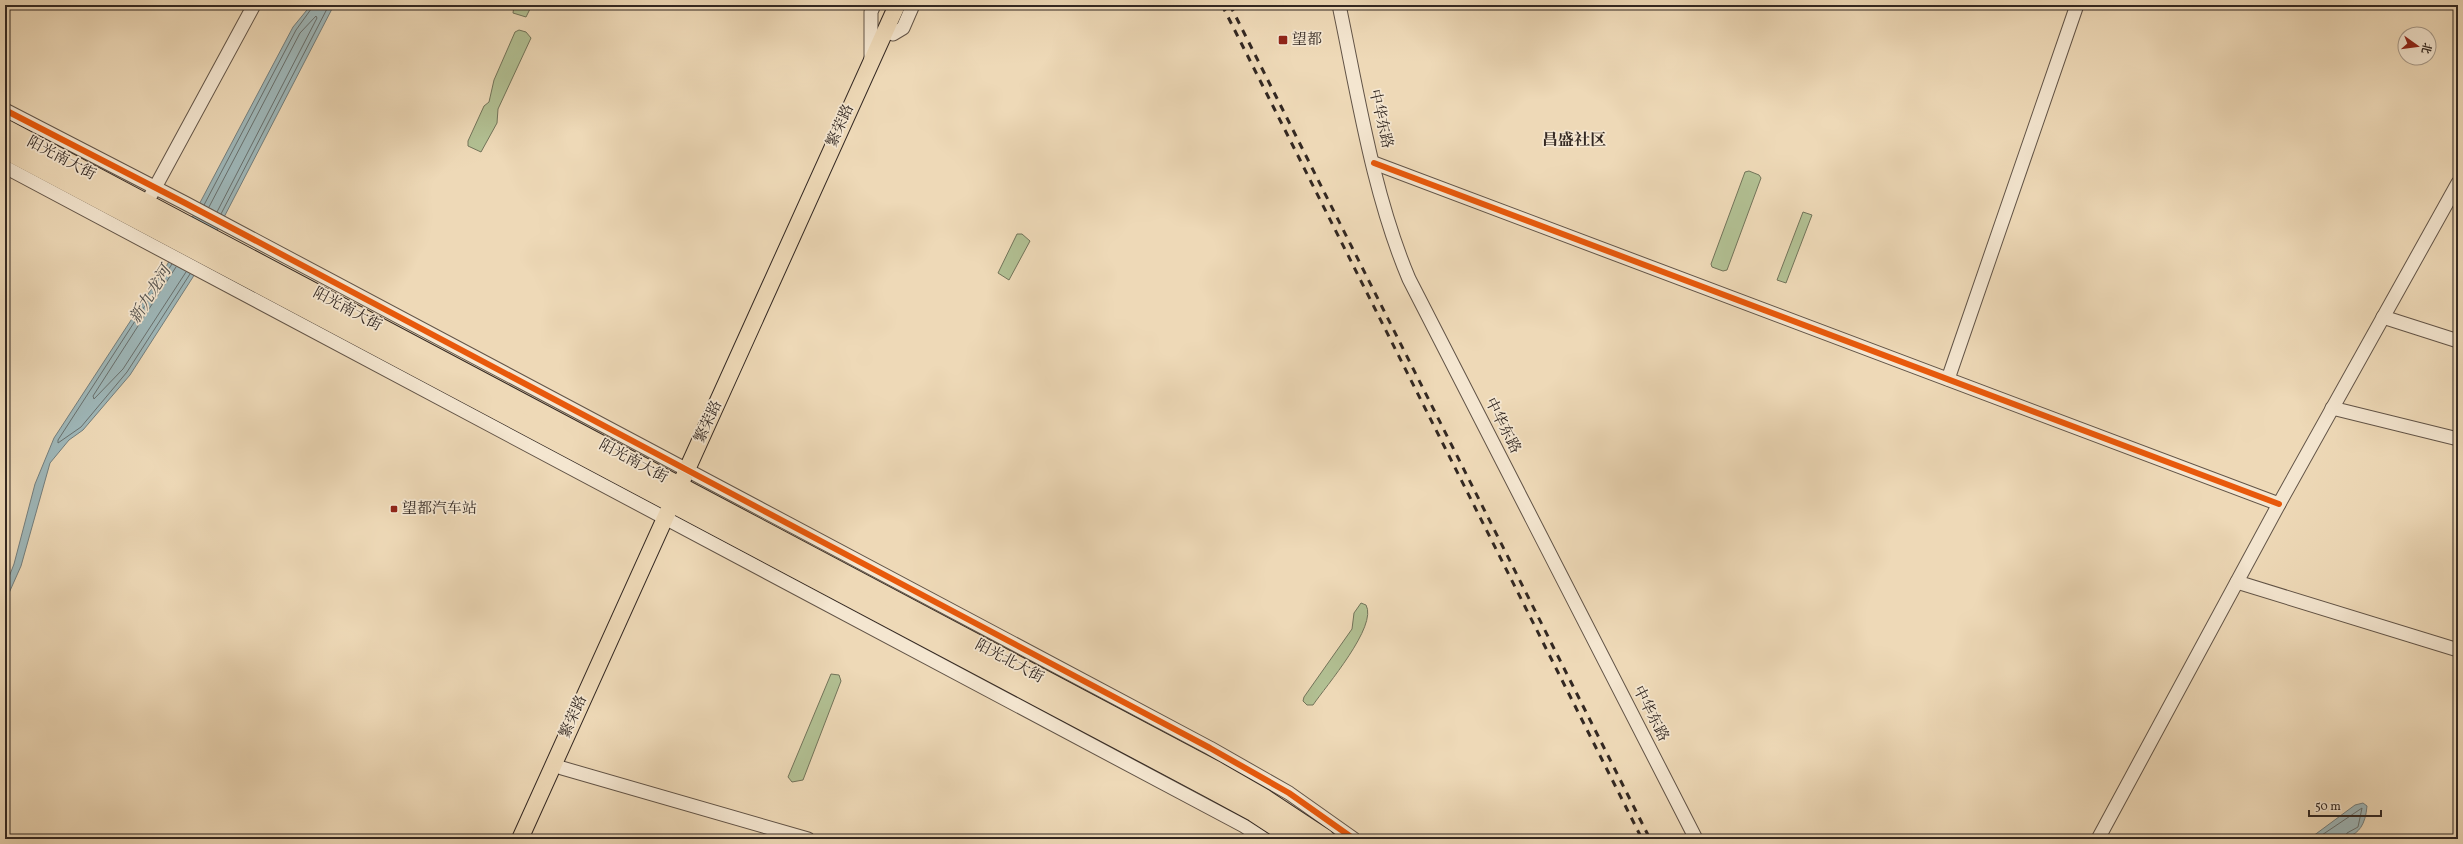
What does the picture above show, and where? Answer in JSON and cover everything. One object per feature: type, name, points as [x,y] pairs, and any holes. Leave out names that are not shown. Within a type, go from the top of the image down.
[{"type":"highway","name":"阳光南大街","points":[[5,129],[151,196],[168,235]]},
{"type":"highway","name":"阳光南大街","points":[[5,149],[210,257],[681,497]]},
{"type":"highway","name":"阳光北大街","points":[[681,497],[1208,786],[1254,812],[1295,839]]},
{"type":"highway","name":"阳光北大街","points":[[681,497],[1216,771],[1263,798],[1325,839]]},
{"type":"main road","name":"繁荣路","points":[[530,839],[681,497],[870,60],[897,5]]},
{"type":"main road","name":"繁荣路","points":[[520,839],[681,497],[893,34],[904,5]]},
{"type":"street","points":[[151,196],[254,5]]},
{"type":"street","points":[[870,60],[871,12],[874,5]]},
{"type":"street","points":[[870,60],[881,21],[888,5]]},
{"type":"street","points":[[893,34],[903,28],[913,5]]},
{"type":"street","name":"中华东路","points":[[1339,5],[1389,225],[1408,279],[1696,839]]},
{"type":"street","points":[[1948,379],[2077,5]]},
{"type":"street","points":[[5,110],[151,196],[185,203],[230,227],[681,497],[1264,839]]},
{"type":"street","points":[[1374,163],[2279,504]]},
{"type":"street","points":[[5,167],[168,235]]},
{"type":"street","points":[[2098,839],[2279,504],[2458,183]]},
{"type":"street","points":[[2383,317],[2458,341]]},
{"type":"street","points":[[2332,408],[2458,439]]},
{"type":"street","points":[[681,497],[1256,774],[1319,813],[1354,839]]},
{"type":"street","points":[[2237,582],[2458,650]]},
{"type":"street","points":[[562,768],[808,839]]},
{"type":"green space","points":[[514,5],[532,5],[526,17],[513,13]]},
{"type":"green space","points":[[519,30],[526,32],[531,38],[498,109],[497,123],[481,152],[468,146],[468,141],[484,106],[489,102],[494,80],[515,32]]},
{"type":"green space","points":[[1749,171],[1759,175],[1761,178],[1727,270],[1723,271],[1712,267],[1711,264],[1745,172]]},
{"type":"green space","points":[[1803,212],[1812,215],[1786,283],[1777,280]]},
{"type":"green space","points":[[1017,234],[1022,234],[1030,241],[1009,280],[998,273]]},
{"type":"green space","points":[[1361,603],[1366,605],[1368,615],[1365,627],[1358,641],[1339,671],[1313,705],[1307,705],[1303,701],[1304,697],[1352,629],[1354,613]]},
{"type":"green space","points":[[831,674],[839,675],[841,681],[803,780],[792,782],[788,777]]},
{"type":"water","name":"新九龙河","points":[[311,5],[334,5],[193,277],[130,375],[83,430],[69,440],[50,463],[21,566],[5,602],[5,587],[14,564],[35,484],[54,438],[167,265],[293,27]]},
{"type":"water","points":[[2363,803],[2367,806],[2365,818],[2361,827],[2355,833],[2340,839],[2309,839],[2355,805]]},
{"type":"railway","points":[[1222,5],[1642,839]]},
{"type":"railway","points":[[1230,5],[1650,839]]},
{"type":"cycle path","points":[[5,110],[185,203],[1210,748],[1289,793],[1354,839]]},
{"type":"cycle path","points":[[1374,163],[2279,504]]},
{"type":"place","name":"望都","points":[[1283,40]]},
{"type":"place","name":"望都汽车站","points":[[394,509]]},
{"type":"district","name":"昌盛社区","points":[[1574,141]]}]
